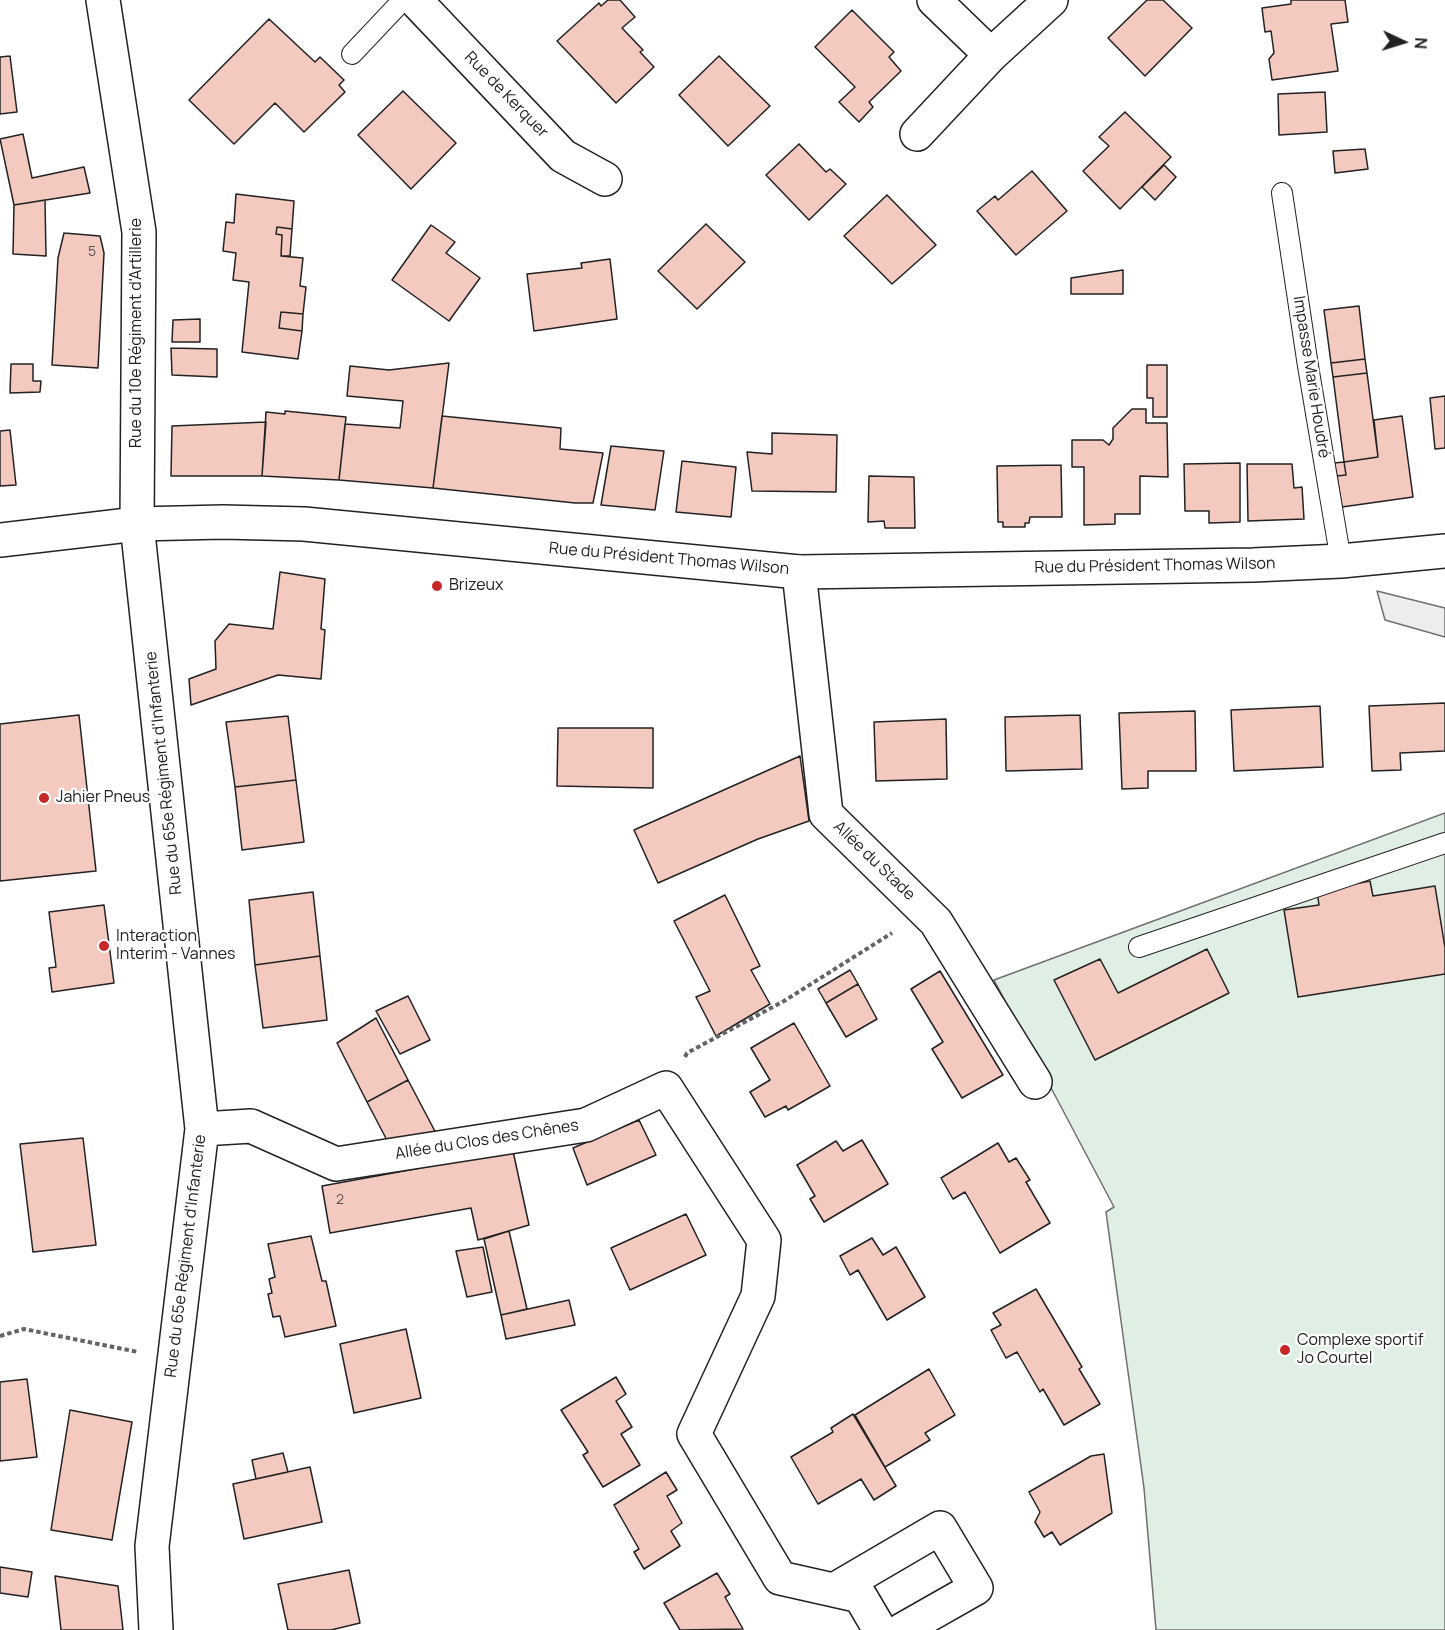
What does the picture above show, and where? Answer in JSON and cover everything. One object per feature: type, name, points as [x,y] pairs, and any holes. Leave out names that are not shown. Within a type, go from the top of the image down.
[{"type":"street","name":"Rue du 10e Régiment d'Artillerie","points":[[103,0],[139,232],[137,524]]},
{"type":"street","name":"Rue de Kerquer","points":[[416,0],[563,156],[605,178]]},
{"type":"street","points":[[934,0],[991,55]]},
{"type":"street","points":[[917,134],[991,55],[1051,0]]},
{"type":"street","name":"Rue du Président Thomas Wilson","points":[[0,540],[137,524],[224,522],[304,524],[799,572],[1253,565],[1341,561],[1445,551]]},
{"type":"street","name":"Rue du 65e Régiment d'Infanterie","points":[[137,524],[202,1129],[152,1546],[156,1630]]},
{"type":"street","name":"Allée du Stade","points":[[799,572],[826,814],[936,922],[1035,1082]]},
{"type":"street","points":[[666,1088],[764,1240],[758,1296],[694,1434],[780,1578],[860,1596],[880,1630]]},
{"type":"street","name":"Allée du Clos des Chênes","points":[[202,1129],[251,1126],[336,1164],[586,1125],[666,1088]]},
{"type":"street","points":[[834,1590],[940,1528],[976,1588],[902,1630]]},
{"type":"lane","points":[[352,54],[403,0]]},
{"type":"lane","name":"Impasse Marie Houdré","points":[[1282,193],[1341,561]]},
{"type":"lane","points":[[1139,947],[1445,843]]},
{"type":"path","points":[[666,1088],[687,1053],[784,1001],[926,912]]},
{"type":"path","points":[[0,1336],[24,1329],[174,1359]]},
{"type":"green space","name":"Complexe sportif Jo Courtel","points":[[1445,813],[1445,1630],[1156,1630],[1144,1488],[1106,1212],[1114,1207],[994,980]]},
{"type":"shaded area","points":[[1377,591],[1445,608],[1445,637],[1385,620]]},
{"type":"building","points":[[608,0],[620,0],[635,17],[622,28],[643,50],[640,52],[654,67],[616,103],[557,41],[599,3],[601,6]]},
{"type":"building","points":[[1147,0],[1163,0],[1192,28],[1145,76],[1108,38]]},
{"type":"building","points":[[1291,0],[1345,0],[1348,22],[1331,24],[1338,71],[1272,80],[1269,59],[1274,53],[1271,31],[1265,32],[1262,8],[1291,4]]},
{"type":"building","points":[[852,10],[894,52],[889,57],[901,71],[869,102],[873,107],[859,122],[839,102],[855,87],[815,47]]},
{"type":"building","points":[[269,19],[315,62],[320,57],[344,80],[339,85],[345,92],[304,132],[275,103],[234,144],[189,100]]},
{"type":"building","points":[[10,56],[17,112],[0,114],[0,57]]},
{"type":"building","points":[[719,56],[770,106],[728,146],[679,95]]},
{"type":"building","points":[[403,91],[456,143],[411,189],[358,135]]},
{"type":"building","points":[[1325,92],[1327,132],[1279,135],[1278,94]]},
{"type":"building","points":[[1125,112],[1171,157],[1120,209],[1083,171],[1109,146],[1099,137]]},
{"type":"building","points":[[23,134],[32,178],[84,167],[90,193],[14,205],[0,139]]},
{"type":"building","points":[[799,144],[826,172],[830,169],[846,184],[809,220],[766,175]]},
{"type":"building","points":[[1365,149],[1368,169],[1335,173],[1333,151]]},
{"type":"building","points":[[1164,165],[1176,177],[1155,200],[1142,187]]},
{"type":"building","points":[[1032,171],[1067,211],[1016,255],[977,211],[995,196],[998,200]]},
{"type":"building","points":[[236,194],[294,201],[292,229],[277,227],[276,234],[282,235],[281,256],[303,258],[300,286],[306,287],[303,314],[281,312],[279,328],[302,331],[298,359],[242,352],[249,282],[233,280],[236,253],[223,251],[226,222],[234,223]]},
{"type":"building","points":[[887,195],[936,245],[892,284],[844,236]]},
{"type":"building","points":[[45,200],[46,256],[13,254],[14,205]]},
{"type":"building","points":[[706,224],[745,262],[697,309],[658,271]]},
{"type":"building","points":[[431,225],[455,242],[446,253],[480,278],[449,321],[392,280]]},
{"type":"building","points":[[277,227],[292,229],[290,256],[281,256],[282,235],[276,234]]},
{"type":"building","points":[[64,233],[100,236],[104,253],[98,368],[52,365],[58,258]]},
{"type":"building","points":[[610,259],[617,319],[534,331],[527,274],[582,268],[581,263]]},
{"type":"building","points":[[1123,270],[1123,294],[1071,294],[1071,278]]},
{"type":"building","points":[[1359,306],[1365,359],[1331,363],[1324,310]]},
{"type":"building","points":[[281,312],[303,314],[302,331],[279,328]]},
{"type":"building","points":[[200,319],[200,342],[172,342],[173,320]]},
{"type":"building","points":[[171,348],[217,349],[217,377],[172,375]]},
{"type":"building","points":[[1365,359],[1367,373],[1333,377],[1331,363]]},
{"type":"building","points":[[449,363],[433,488],[339,480],[345,424],[400,428],[403,401],[347,396],[350,366],[389,370]]},
{"type":"building","points":[[11,364],[33,364],[33,381],[41,381],[40,392],[10,393]]},
{"type":"building","points":[[1147,365],[1167,365],[1167,417],[1153,417],[1153,398],[1147,398]]},
{"type":"building","points":[[1367,373],[1378,457],[1344,462],[1333,377]]},
{"type":"building","points":[[1445,396],[1445,448],[1435,449],[1430,398]]},
{"type":"building","points":[[1132,409],[1146,409],[1146,423],[1167,423],[1168,477],[1140,476],[1140,514],[1115,514],[1115,524],[1084,525],[1084,467],[1072,467],[1072,440],[1103,440],[1109,445],[1113,439],[1113,428]]},
{"type":"building","points":[[285,411],[346,417],[339,480],[262,476],[266,412],[285,414]]},
{"type":"building","points":[[442,416],[561,428],[560,449],[603,453],[593,503],[433,488]]},
{"type":"building","points":[[1402,416],[1413,497],[1342,507],[1337,476],[1346,475],[1344,462],[1378,457],[1374,420]]},
{"type":"building","points":[[266,422],[262,476],[171,476],[172,426]]},
{"type":"building","points":[[10,430],[16,485],[0,486],[0,431]]},
{"type":"building","points":[[772,433],[837,435],[836,492],[752,491],[747,452],[772,454]]},
{"type":"building","points":[[611,446],[664,451],[655,510],[601,505]]},
{"type":"building","points":[[682,461],[736,467],[731,517],[676,512]]},
{"type":"building","points":[[1344,462],[1346,475],[1337,476],[1334,463]]},
{"type":"building","points":[[1240,463],[1240,522],[1209,523],[1209,511],[1185,511],[1184,464]]},
{"type":"building","points":[[1247,464],[1292,464],[1294,488],[1302,487],[1304,519],[1248,521]]},
{"type":"building","points":[[1061,465],[1062,517],[1030,517],[1025,527],[1003,527],[1003,522],[998,522],[997,466]]},
{"type":"building","points":[[869,476],[914,477],[915,528],[885,528],[884,521],[868,522]]},
{"type":"building","points":[[280,572],[325,579],[321,629],[325,630],[321,679],[278,675],[191,705],[189,679],[216,669],[215,641],[229,624],[273,629]]},
{"type":"building","points":[[1445,703],[1445,751],[1400,753],[1401,770],[1372,771],[1369,706]]},
{"type":"building","points":[[1320,706],[1323,767],[1234,771],[1231,710]]},
{"type":"building","points":[[1195,711],[1196,771],[1148,771],[1148,788],[1122,789],[1119,713]]},
{"type":"building","name":"Jahier Pneus","points":[[79,715],[96,871],[0,881],[0,724]]},
{"type":"building","points":[[1080,715],[1082,769],[1006,771],[1005,717]]},
{"type":"building","points":[[288,716],[296,780],[235,787],[226,722]]},
{"type":"building","points":[[946,719],[947,779],[876,781],[874,722]]},
{"type":"building","points":[[558,728],[653,728],[653,788],[557,786]]},
{"type":"building","points":[[800,756],[809,821],[758,839],[658,883],[634,830]]},
{"type":"building","points":[[296,780],[304,842],[242,850],[235,787]]},
{"type":"building","points":[[1370,881],[1373,896],[1435,886],[1445,948],[1445,974],[1298,997],[1284,910],[1319,905],[1317,891]]},
{"type":"building","points":[[313,892],[320,956],[255,965],[249,900]]},
{"type":"building","points":[[725,895],[760,966],[751,970],[770,1004],[716,1036],[696,997],[710,991],[674,921]]},
{"type":"building","points":[[104,905],[114,983],[52,992],[49,968],[56,967],[49,912]]},
{"type":"building","points":[[1207,949],[1229,993],[1095,1060],[1054,980],[1100,959],[1118,993]]},
{"type":"building","points":[[320,956],[327,1020],[263,1028],[255,965]]},
{"type":"building","points":[[850,970],[858,984],[826,1003],[818,989]]},
{"type":"building","points":[[940,971],[1003,1075],[962,1098],[932,1049],[943,1042],[911,989]]},
{"type":"building","points":[[858,984],[877,1019],[846,1037],[826,1003]]},
{"type":"building","points":[[408,996],[430,1040],[400,1054],[376,1011]]},
{"type":"building","points":[[376,1018],[408,1080],[367,1102],[337,1043]]},
{"type":"building","points":[[794,1023],[830,1086],[788,1110],[786,1106],[765,1117],[750,1092],[770,1080],[751,1048]]},
{"type":"building","points":[[408,1080],[438,1137],[390,1146],[367,1102]]},
{"type":"building","points":[[639,1120],[656,1155],[587,1185],[573,1148]]},
{"type":"building","points":[[83,1138],[96,1245],[33,1252],[20,1144]]},
{"type":"building","points":[[862,1140],[888,1184],[824,1222],[810,1199],[815,1196],[797,1165],[836,1141],[843,1151]]},
{"type":"building","points":[[998,1143],[1009,1162],[1016,1158],[1030,1180],[1026,1182],[1050,1223],[1000,1253],[965,1192],[953,1199],[941,1178]]},
{"type":"building","points":[[513,1151],[529,1225],[478,1240],[471,1208],[330,1233],[322,1186]]},
{"type":"building","points":[[686,1214],[706,1255],[630,1290],[611,1248]]},
{"type":"building","points":[[509,1231],[527,1309],[501,1315],[484,1239]]},
{"type":"building","points":[[311,1236],[322,1281],[326,1281],[336,1326],[285,1337],[280,1316],[273,1317],[268,1294],[272,1293],[269,1279],[275,1277],[268,1244]]},
{"type":"building","points":[[872,1238],[883,1255],[896,1247],[925,1297],[887,1320],[858,1270],[850,1275],[840,1256]]},
{"type":"building","points":[[483,1247],[492,1292],[467,1297],[456,1251]]},
{"type":"building","points":[[1036,1289],[1082,1367],[1079,1369],[1100,1404],[1064,1425],[1043,1389],[1040,1392],[1017,1352],[1006,1358],[991,1330],[1001,1325],[993,1313]]},
{"type":"building","points":[[569,1300],[575,1325],[506,1339],[501,1315]]},
{"type":"building","points":[[406,1329],[421,1398],[354,1413],[340,1344]]},
{"type":"building","points":[[929,1369],[955,1415],[925,1433],[930,1440],[885,1467],[855,1415]]},
{"type":"building","points":[[616,1377],[626,1394],[616,1401],[632,1427],[621,1434],[640,1465],[603,1487],[583,1455],[588,1452],[561,1410]]},
{"type":"building","points":[[27,1379],[37,1457],[0,1461],[0,1382]]},
{"type":"building","points":[[70,1410],[132,1422],[112,1540],[51,1530]]},
{"type":"building","points":[[853,1414],[896,1486],[874,1500],[861,1479],[818,1504],[791,1457],[833,1432],[831,1428]]},
{"type":"building","points":[[283,1453],[288,1472],[256,1479],[252,1460]]},
{"type":"building","points":[[1104,1454],[1112,1513],[1060,1545],[1052,1532],[1044,1537],[1035,1522],[1040,1512],[1029,1492],[1091,1456]]},
{"type":"building","points":[[310,1467],[322,1522],[244,1539],[233,1484]]},
{"type":"building","points":[[666,1472],[677,1490],[667,1496],[682,1523],[671,1531],[680,1546],[644,1569],[634,1552],[639,1549],[614,1505]]},
{"type":"building","points":[[0,1567],[32,1572],[28,1597],[0,1593]]},
{"type":"building","points":[[349,1570],[360,1623],[331,1630],[288,1630],[278,1584]]},
{"type":"building","points":[[717,1573],[730,1594],[725,1597],[743,1629],[680,1630],[664,1603]]},
{"type":"building","points":[[55,1576],[118,1586],[123,1630],[61,1630]]},
{"type":"place","name":"Brizeux","points":[[437,586]]},
{"type":"place","name":"Jahier Pneus","points":[[44,798]]},
{"type":"place","name":"Interaction Interim - Vannes","points":[[104,946]]},
{"type":"place","name":"Complexe sportif Jo Courtel","points":[[1285,1350]]}]
